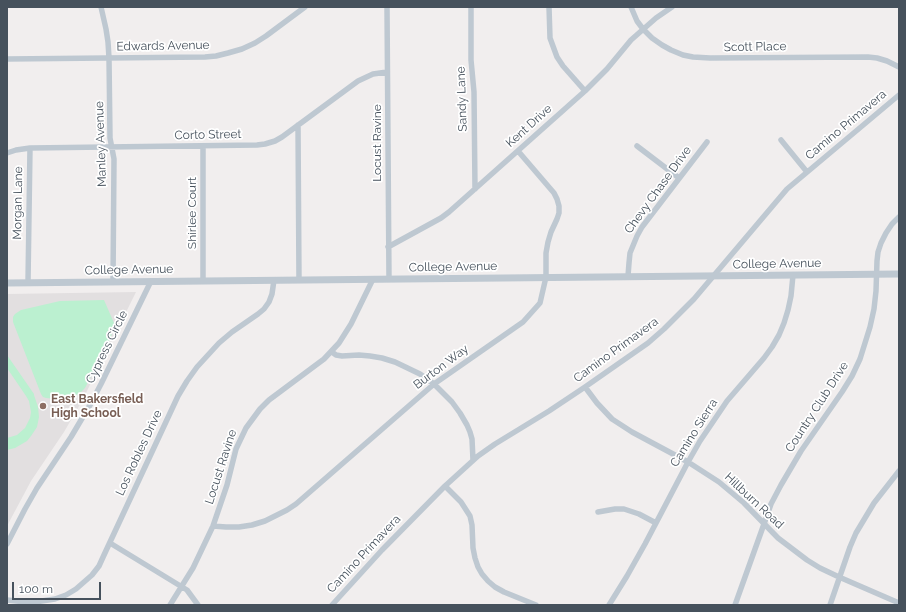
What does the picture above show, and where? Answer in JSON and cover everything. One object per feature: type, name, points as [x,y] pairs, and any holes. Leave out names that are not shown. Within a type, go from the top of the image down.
[{"type":"street","name":"Manley Avenue","points":[[101,7],[106,29],[109,58],[110,138],[114,159],[114,282]]},
{"type":"street","name":"Edwards Avenue","points":[[7,59],[205,57],[228,53],[255,43],[305,7]]},
{"type":"street","name":"Locust Ravine","points":[[387,7],[389,279]]},
{"type":"street","name":"Sandy Lane","points":[[471,7],[475,189]]},
{"type":"street","points":[[549,7],[550,38],[557,57],[585,91]]},
{"type":"street","name":"Scott Place","points":[[631,7],[637,21],[652,38],[671,50],[693,57],[868,57],[888,61],[899,67]]},
{"type":"street","name":"Kent Drive","points":[[388,247],[441,218],[585,91],[598,79],[631,40],[672,7]]},
{"type":"street","name":"Corto Street","points":[[7,153],[30,148],[257,146],[275,141],[282,137],[358,81],[373,74],[387,72]]},
{"type":"street","name":"Camino Primavera","points":[[332,605],[382,550],[445,486],[473,460],[495,444],[585,387],[648,343],[664,329],[713,276],[787,189],[899,95]]},
{"type":"street","points":[[298,125],[299,280]]},
{"type":"street","points":[[781,140],[807,172]]},
{"type":"street","name":"Chevy Chase Drive","points":[[628,276],[630,253],[636,236],[707,142]]},
{"type":"street","name":"Shirlee Court","points":[[203,146],[203,281]]},
{"type":"street","points":[[637,146],[679,178]]},
{"type":"street","name":"Morgan Lane","points":[[28,282],[30,148]]},
{"type":"street","name":"Burton Way","points":[[213,526],[239,527],[265,521],[296,504],[434,384],[523,322],[540,303],[546,277],[546,253],[548,242],[559,213],[558,199],[518,151]]},
{"type":"street","name":"Country Club Drive","points":[[735,605],[771,504],[791,466],[842,392],[860,359],[873,315],[877,261],[881,243],[889,229],[899,217]]},
{"type":"street","name":"College Avenue","points":[[7,283],[899,274]]},
{"type":"street","name":"Camino Sierra","points":[[609,605],[627,576],[700,441],[720,411],[742,382],[764,358],[779,335],[788,310],[793,275]]},
{"type":"street","name":"Locust Ravine","points":[[170,605],[182,587],[203,549],[213,526],[227,485],[236,449],[252,418],[269,400],[332,352],[351,324],[373,279]]},
{"type":"street","name":"Los Robles Drive","points":[[7,600],[34,602],[55,599],[80,586],[92,575],[99,566],[178,396],[187,381],[197,367],[219,343],[264,309],[272,294],[274,280]]},
{"type":"street","name":"Cypress Circle","points":[[7,544],[24,509],[90,405],[151,281]]},
{"type":"street","points":[[332,352],[336,355],[342,356],[370,356],[395,362],[420,374],[434,384],[452,402],[467,425],[472,439],[473,460]]},
{"type":"street","name":"Hillburn Road","points":[[585,387],[612,420],[706,472],[732,492],[778,538],[798,554],[820,568],[899,603]]},
{"type":"street","points":[[830,605],[850,547],[865,516],[899,471]]},
{"type":"street","points":[[445,486],[461,502],[470,516],[475,558],[482,574],[492,584],[504,592],[536,605]]},
{"type":"street","points":[[598,512],[615,509],[624,510],[640,514],[656,523]]},
{"type":"street","points":[[110,543],[187,590],[198,605]]},
{"type":"shaded area","name":"East Bakersfield High School","points":[[136,292],[82,401],[64,432],[31,481],[7,526],[7,294]]},
{"type":"green space","points":[[104,300],[114,323],[113,328],[111,337],[85,388],[79,394],[70,397],[57,399],[43,397],[13,322],[13,317],[21,310],[60,301]]},
{"type":"green space","points":[[7,355],[34,394],[39,417],[37,427],[27,441],[15,448],[7,450],[7,438],[17,435],[25,428],[31,412],[29,401],[7,368]]},
{"type":"place","name":"East Bakersfield High School","points":[[43,406]]}]
